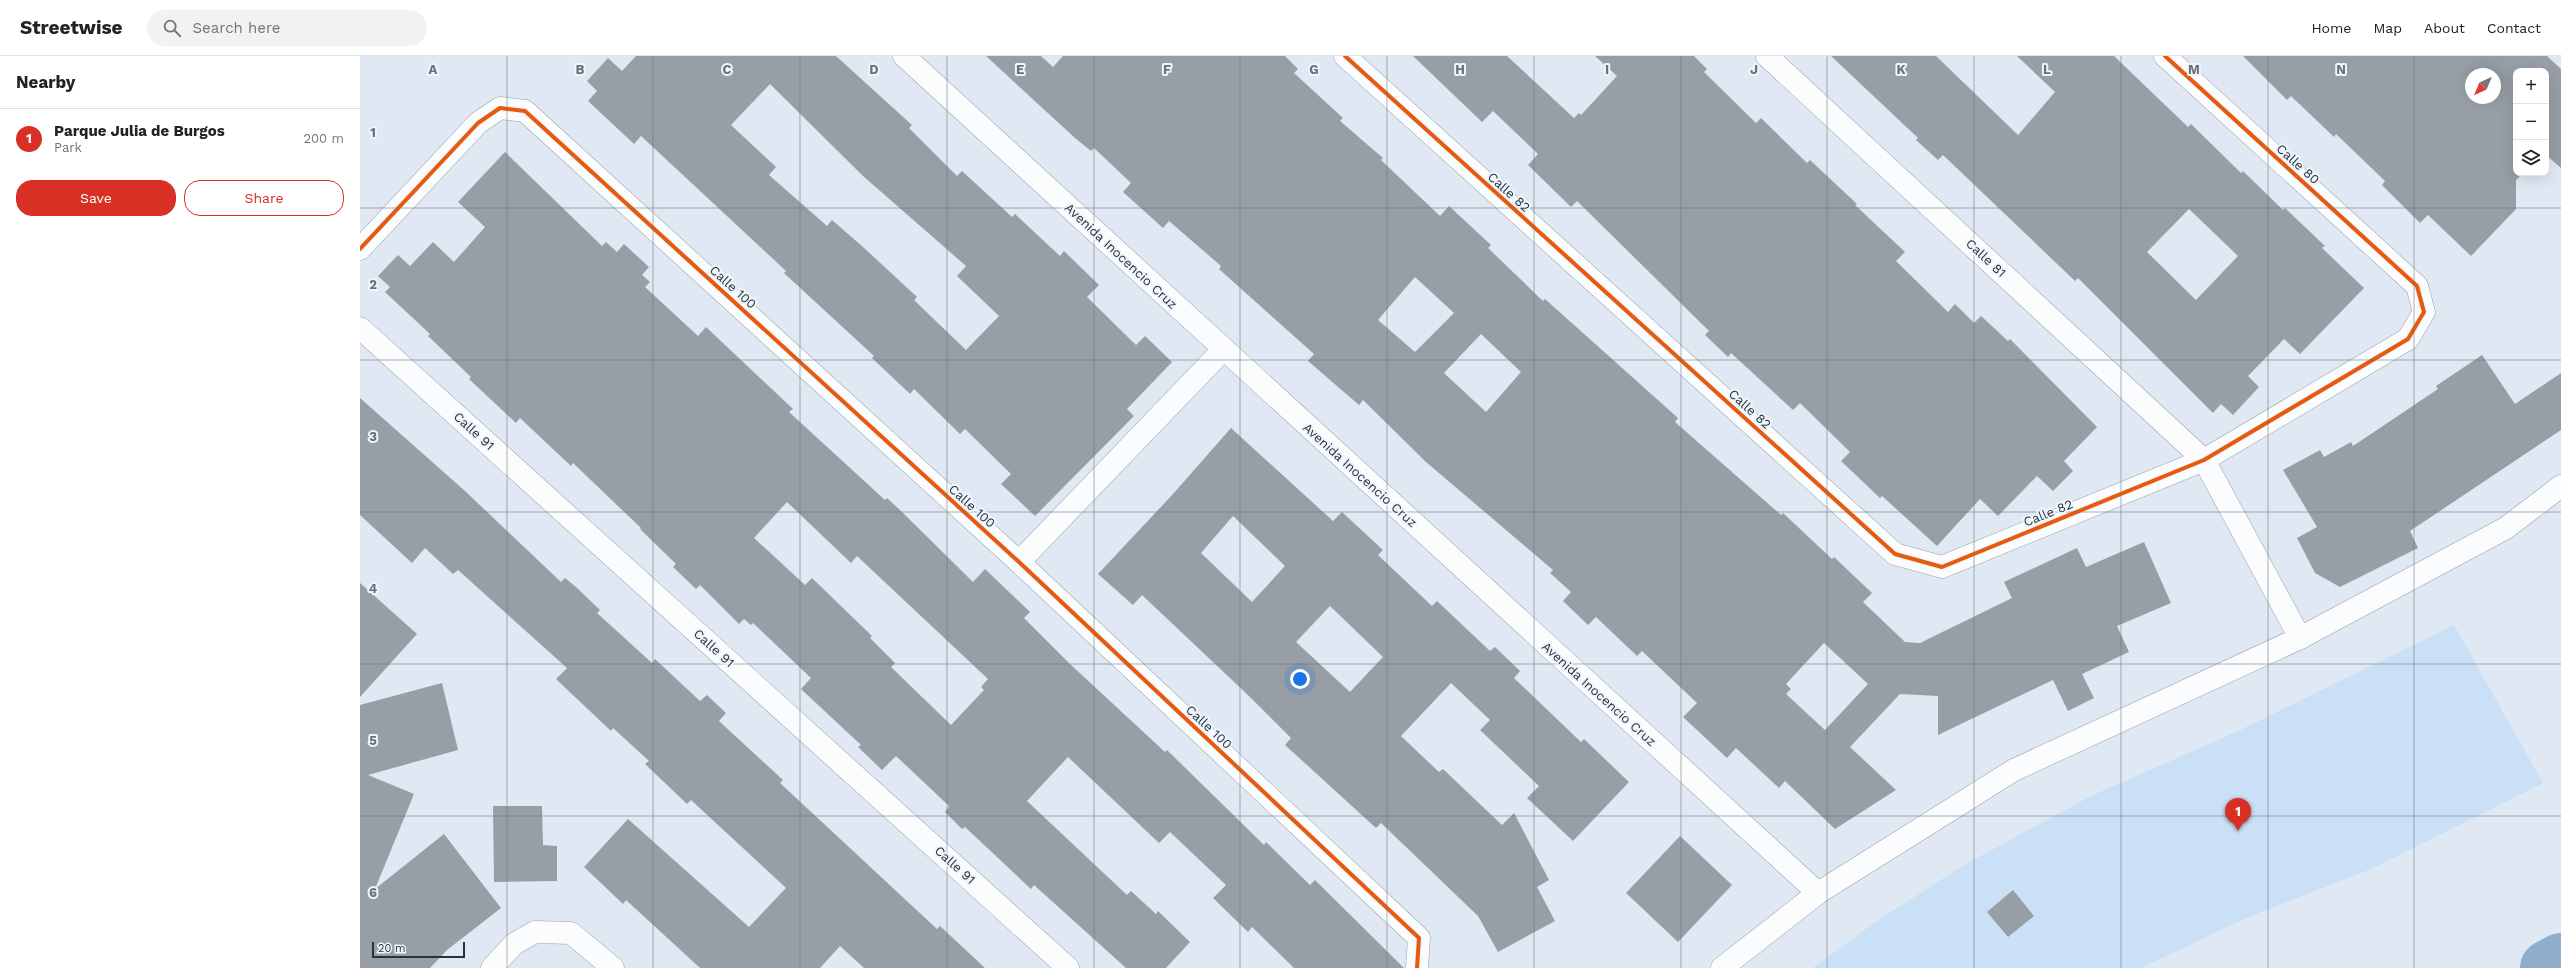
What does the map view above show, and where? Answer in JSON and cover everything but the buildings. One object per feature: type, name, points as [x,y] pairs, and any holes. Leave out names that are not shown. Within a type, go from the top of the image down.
[{"type":"street","name":"Avenida Inocencio Cruz","points":[[904,56],[1818,894]]},
{"type":"street","name":"Calle 82","points":[[1345,56],[1895,554],[1942,567],[2204,460],[2408,339],[2424,312],[2417,286]]},
{"type":"street","name":"Calle 81","points":[[1767,56],[2204,460],[2300,638]]},
{"type":"street","name":"Calle 80","points":[[2165,56],[2417,286]]},
{"type":"street","name":"Calle 100","points":[[360,249],[478,123],[500,108],[525,111],[1019,562],[1419,938],[1417,968]]},
{"type":"street","name":"Calle 91","points":[[360,328],[1068,968]]},
{"type":"street","points":[[1019,562],[1223,350]]},
{"type":"street","points":[[1722,968],[1818,894],[2014,770],[2300,638],[2506,528],[2561,486]]},
{"type":"street","points":[[492,968],[514,944],[535,932],[571,934],[613,968]]},
{"type":"shaded area","points":[[2454,625],[2543,783],[2369,870],[2251,916],[2141,968],[1813,968],[1874,923],[1964,865],[2091,796],[2238,731]]},
{"type":"waterway","points":[[2548,968],[2561,961]]},
{"type":"cycle path","points":[[1345,56],[1895,554],[1942,567],[2204,460],[2408,339],[2424,312],[2417,286],[2165,56]]},
{"type":"cycle path","points":[[360,249],[478,123],[500,108],[525,111],[1019,562],[1419,938],[1417,968]]},
{"type":"place","name":"Parque Julia de Burgos","points":[[2238,831]]}]
